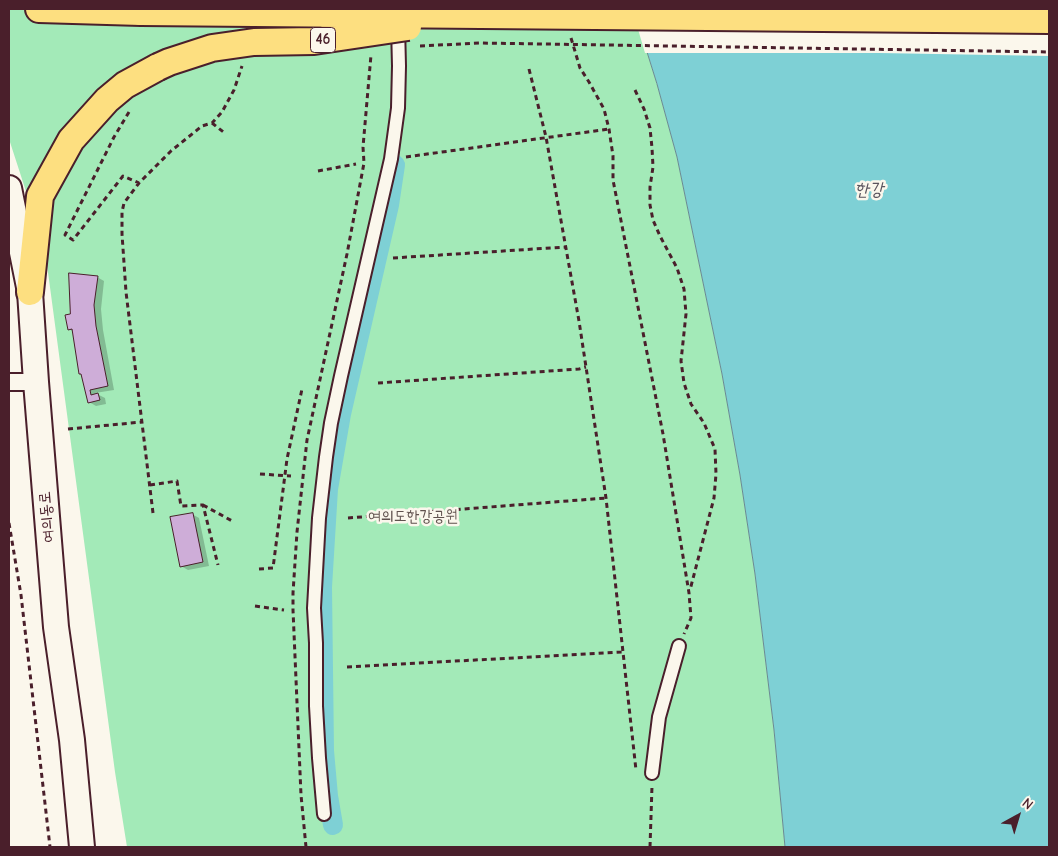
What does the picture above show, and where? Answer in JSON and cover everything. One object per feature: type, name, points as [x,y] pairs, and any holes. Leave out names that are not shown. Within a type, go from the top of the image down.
[{"type":"main road","name":"46","points":[[39,9],[141,12],[1049,20]]},
{"type":"main road","name":"46","points":[[148,72],[169,62],[212,48],[254,42],[314,41],[489,14]]},
{"type":"main road","points":[[30,292],[40,196],[71,140],[107,100],[126,85],[148,72]]},
{"type":"main road","name":"여의동로","points":[[9,188],[30,292],[56,627],[72,740],[82,847]]},
{"type":"street","points":[[324,814],[318,758],[314,608],[319,518],[331,424],[391,159],[398,108],[400,66],[398,9]]},
{"type":"street","points":[[9,382],[36,382]]},
{"type":"street","points":[[652,773],[659,717],[679,646]]},
{"type":"path","points":[[570,34],[580,68],[604,109],[609,129],[613,156],[613,180],[663,434],[689,593],[692,618],[679,646]]},
{"type":"path","points":[[480,43],[1049,52]]},
{"type":"path","points":[[153,513],[126,292],[122,212],[124,203],[139,183],[171,151],[202,126],[212,123],[222,112],[234,90],[242,65]]},
{"type":"path","points":[[529,69],[546,138],[586,367],[606,498],[637,776]]},
{"type":"path","points":[[139,183],[123,176],[73,240],[65,235],[114,137],[143,91],[148,72]]},
{"type":"path","points":[[636,90],[648,122],[652,148],[653,167],[650,205],[653,220],[677,268],[684,290],[686,314],[681,361],[684,382],[692,404],[704,423],[715,449],[716,474],[714,498],[689,593]]},
{"type":"path","points":[[212,123],[226,134]]},
{"type":"path","points":[[391,159],[609,129]]},
{"type":"path","points":[[318,171],[356,164]]},
{"type":"path","points":[[394,258],[566,247]]},
{"type":"path","points":[[378,383],[570,370],[586,367]]},
{"type":"path","points":[[259,569],[273,568],[287,459],[302,389]]},
{"type":"path","points":[[68,429],[142,422]]},
{"type":"path","points":[[260,474],[291,476]]},
{"type":"path","points":[[150,485],[177,481],[181,506],[203,505],[234,522]]},
{"type":"path","points":[[348,518],[606,498]]},
{"type":"path","points":[[203,505],[218,565]]},
{"type":"path","points":[[9,523],[21,595],[50,847]]},
{"type":"path","points":[[255,606],[284,610]]},
{"type":"path","points":[[346,667],[622,652]]},
{"type":"path","points":[[650,847],[652,773]]},
{"type":"green space","name":"여의도한강공원","points":[[9,9],[634,9],[677,157],[722,374],[755,574],[774,730],[785,847],[127,847],[115,772],[45,250],[9,139]]},
{"type":"water","name":"한강","points":[[634,9],[1049,9],[1049,847],[785,847],[774,730],[755,574],[722,374],[677,157]]},
{"type":"pier","points":[[632,9],[1049,9],[1049,56],[879,53],[645,53]]},
{"type":"building","points":[[69,273],[98,276],[94,305],[96,326],[108,386],[90,390],[91,395],[98,393],[100,400],[88,403],[81,374],[79,374],[72,329],[68,330],[65,315],[70,314]]},
{"type":"building","points":[[193,513],[203,562],[180,567],[170,517]]},
{"type":"waterway","points":[[333,825],[324,751],[322,587],[328,489],[341,414],[389,205],[395,165]]}]
